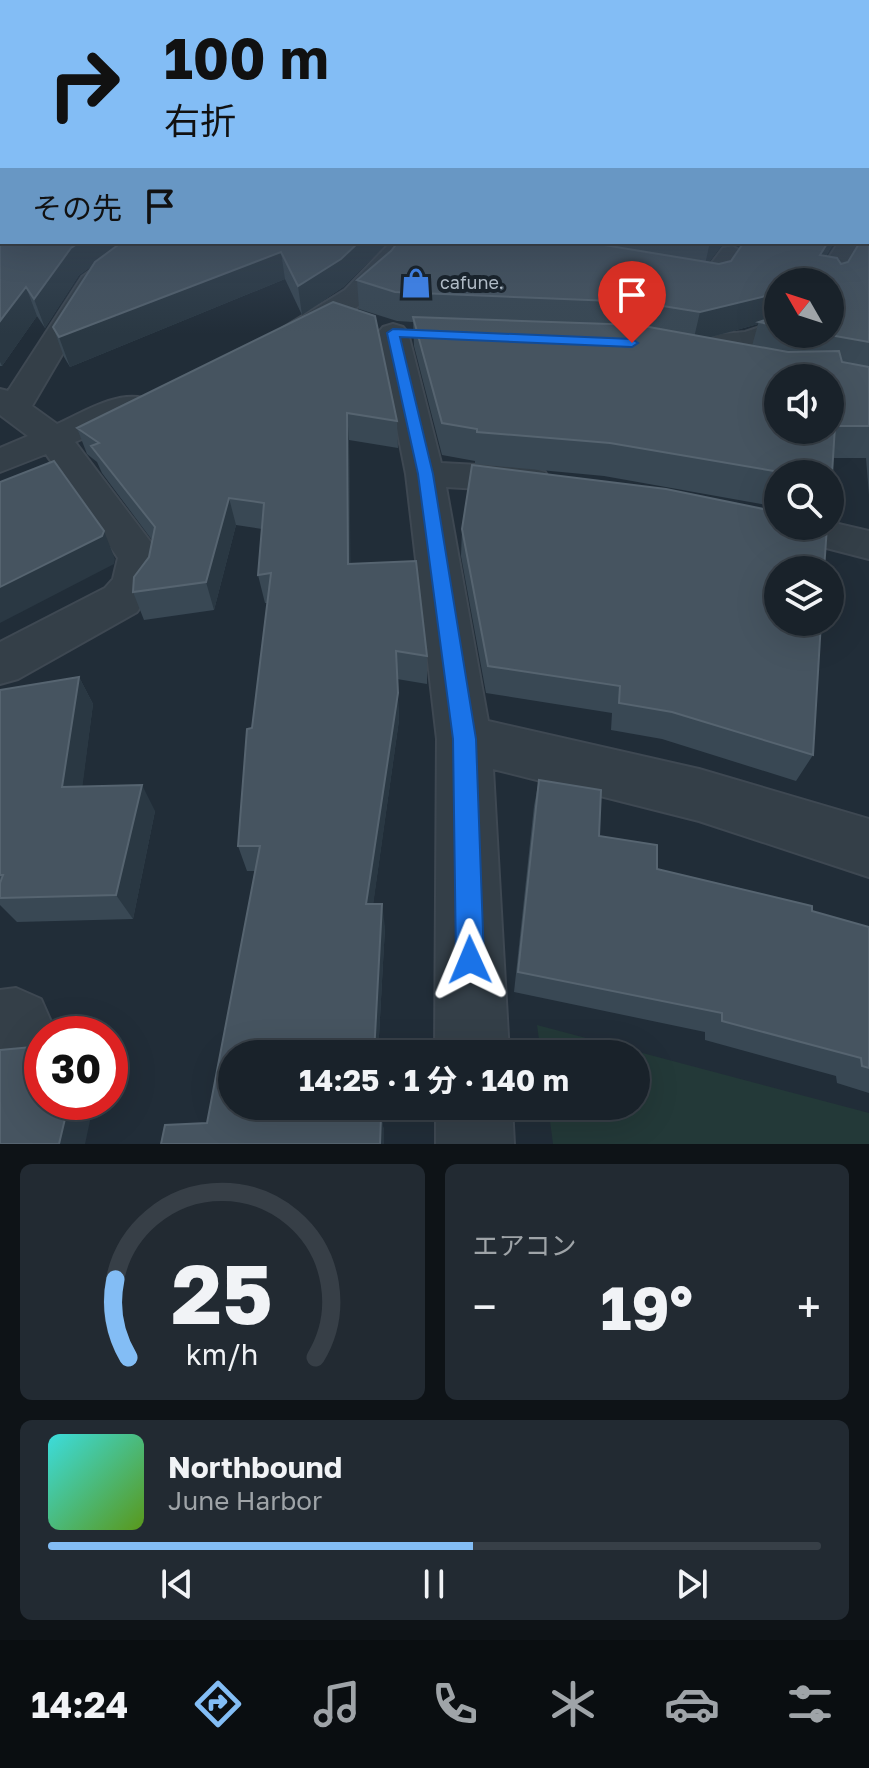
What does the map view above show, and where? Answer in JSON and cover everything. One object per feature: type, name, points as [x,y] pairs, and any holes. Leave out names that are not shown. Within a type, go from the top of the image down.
[{"type":"street","points":[[0,665],[121,600],[134,584],[140,557],[53,438],[7,403],[91,283],[144,244]]},
{"type":"street","points":[[269,345],[334,313],[391,259],[402,244]]},
{"type":"street","points":[[835,268],[850,244]]},
{"type":"street","points":[[656,271],[712,281],[732,253]]},
{"type":"street","points":[[334,313],[407,333],[464,739],[472,1040]]},
{"type":"street","points":[[758,366],[654,345],[705,348],[750,341],[764,336]]},
{"type":"street","points":[[0,461],[158,393]]},
{"type":"street","points":[[425,474],[573,486]]},
{"type":"street","points":[[844,539],[869,545]]},
{"type":"street","points":[[464,739],[699,795],[869,848]]},
{"type":"street","points":[[474,1120],[475,1144]]},
{"type":"green space","points":[[537,1025],[594,1040],[539,1040]]},
{"type":"green space","points":[[650,1055],[869,1113],[869,1144],[553,1144],[550,1120],[650,1120]]},
{"type":"building","points":[[0,244],[77,244],[34,299],[26,287],[0,321]]},
{"type":"building","points":[[119,244],[357,244],[341,259],[298,286],[281,252],[59,337],[53,327],[95,262]]},
{"type":"building","points":[[396,244],[598,244],[719,264],[731,261],[743,244],[827,244],[820,255],[837,258],[841,264],[848,262],[859,244],[869,244],[869,342],[844,338],[844,268],[764,268],[764,296],[700,312],[638,302],[395,292],[357,280]]},
{"type":"building","points":[[333,302],[375,316],[397,421],[347,413],[348,564],[416,561],[427,656],[396,651],[398,693],[366,904],[382,904],[375,1040],[223,1040],[260,846],[238,846],[247,729],[252,728],[271,573],[258,575],[264,503],[229,498],[206,582],[133,592],[134,577],[149,557],[155,527],[91,446],[99,443],[77,428]]},
{"type":"building","points":[[413,317],[638,325],[788,352],[839,351],[842,362],[869,367],[869,426],[844,426],[844,364],[764,364],[764,444],[834,444],[833,460],[764,460],[764,469],[610,443],[477,432],[477,429],[442,423]]},
{"type":"building","points":[[54,461],[104,531],[102,536],[0,587],[0,482]]},
{"type":"building","points":[[472,465],[666,489],[764,509],[764,540],[826,540],[825,556],[764,556],[764,636],[820,636],[813,755],[672,712],[619,703],[620,686],[488,666],[462,529]]},
{"type":"building","points":[[79,677],[62,787],[142,785],[116,895],[0,898],[3,875],[0,875],[0,690]]},
{"type":"building","points":[[539,780],[601,790],[599,836],[657,845],[657,869],[812,906],[812,911],[869,927],[869,1068],[862,1066],[861,1058],[722,1021],[722,1013],[518,972]]},
{"type":"building","points":[[24,1048],[24,1120],[65,1120],[59,1144],[0,1144],[0,1050]]},
{"type":"building","points":[[218,1066],[218,1120],[381,1120],[380,1144],[161,1144],[165,1125],[207,1123]]},
{"type":"place","name":"cafune.","points":[[416,283]]},
{"type":"route","points":[[470,960],[464,739],[425,474],[393,333],[632,343]]}]
